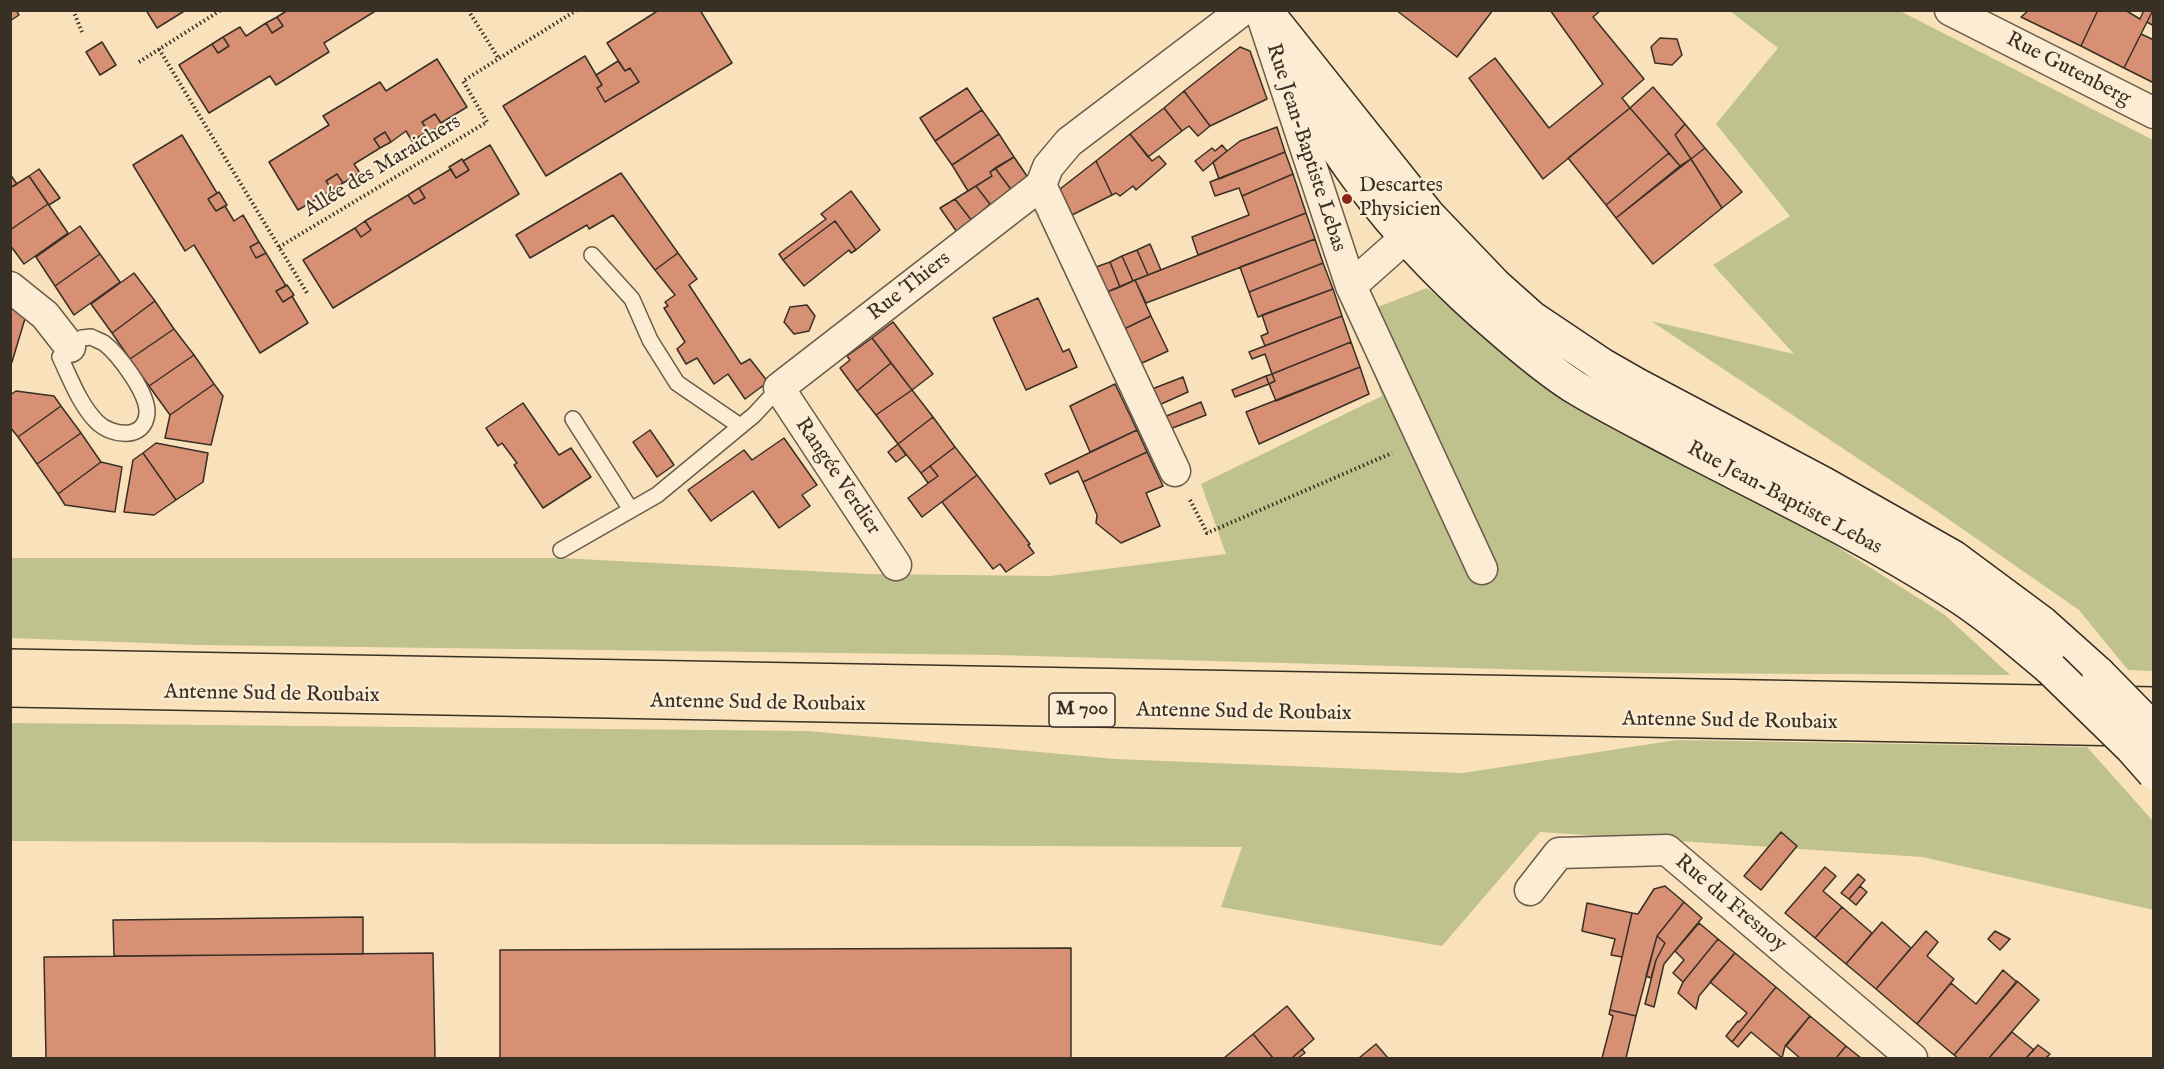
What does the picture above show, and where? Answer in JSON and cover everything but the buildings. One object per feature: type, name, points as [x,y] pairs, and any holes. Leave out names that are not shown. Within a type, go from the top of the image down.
[{"type":"highway","name":"Antenne Sud de Roubaix","points":[[10,666],[2154,704]]},
{"type":"highway","name":"Antenne Sud de Roubaix","points":[[10,690],[2154,729]]},
{"type":"street","name":"Rue Thiers","points":[[779,388],[1041,185],[1048,167],[1069,142],[1243,10]]},
{"type":"street","name":"Rue Jean-Baptiste Lebas","points":[[1262,10],[1289,67],[1317,117],[1357,178],[1417,227],[1495,285],[1532,318],[1602,365],[1833,489],[1953,557],[2042,622],[2154,729]]},
{"type":"street","name":"Rue Jean-Baptiste Lebas","points":[[1262,10],[1351,286],[1482,569]]},
{"type":"street","name":"Rue Gutenberg","points":[[1950,10],[2154,113]]},
{"type":"street","points":[[1041,185],[1175,471]]},
{"type":"street","name":"Rue Jean-Baptiste Lebas","points":[[1351,286],[1417,227]]},
{"type":"street","name":"Rue Jean-Baptiste Lebas","points":[[1417,227],[1434,268],[1472,305],[1571,384],[1915,569],[1992,619],[2051,669],[2132,748],[2154,773]]},
{"type":"street","points":[[10,287],[45,315],[70,347]]},
{"type":"street","name":"Rangée Verdier","points":[[779,388],[896,565]]},
{"type":"street","name":"Rue du Fresnoy","points":[[1530,890],[1559,852],[1667,850],[1912,1059]]},
{"type":"lane","points":[[592,255],[632,299],[650,340],[676,382],[740,426]]},
{"type":"lane","points":[[91,337],[104,343],[120,361],[144,398],[147,413],[144,423],[135,432],[126,434],[108,431],[95,420],[77,392],[60,357],[70,347],[82,338],[91,337]]},
{"type":"lane","points":[[561,550],[657,495],[754,415],[779,388]]},
{"type":"lane","points":[[573,419],[631,510]]},
{"type":"path","points":[[73,10],[82,32]]},
{"type":"path","points":[[139,62],[221,10]]},
{"type":"path","points":[[468,10],[499,59]]},
{"type":"path","name":"Allée des Maraichers","points":[[279,247],[487,122],[463,81],[577,10]]},
{"type":"path","points":[[159,49],[307,293]]},
{"type":"path","points":[[1175,471],[1207,533],[1423,439]]},
{"type":"green space","points":[[1730,11],[1900,11],[2153,140],[2153,671],[2128,670],[2079,610],[1931,507],[1651,321],[1794,354],[1713,265],[1790,216],[1716,124],[1778,48]]},
{"type":"green space","points":[[1427,288],[1561,398],[1767,502],[1945,615],[2010,675],[1644,673],[997,655],[200,645],[11,638],[11,558],[560,558],[868,574],[1050,576],[1226,554],[1201,484],[1382,396],[1354,316]]},
{"type":"green space","points":[[11,723],[808,731],[1116,759],[1463,773],[1676,740],[2087,747],[2153,821],[2154,910],[1922,857],[1540,832],[1442,946],[1221,907],[1242,847],[11,841]]},
{"type":"place","name":"Descartes Physicien","points":[[1347,199]]}]
